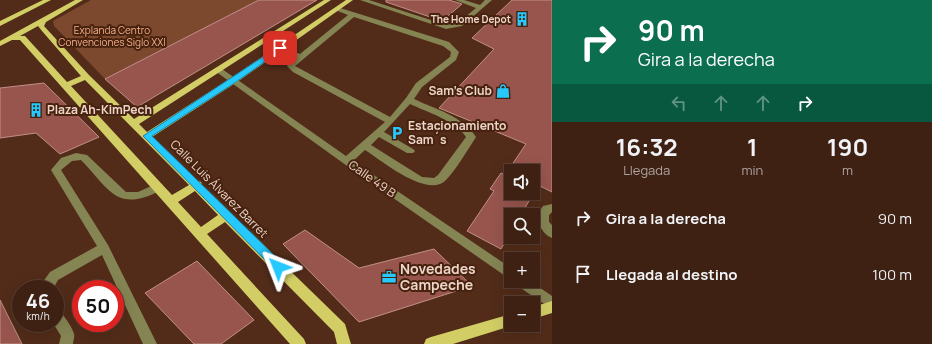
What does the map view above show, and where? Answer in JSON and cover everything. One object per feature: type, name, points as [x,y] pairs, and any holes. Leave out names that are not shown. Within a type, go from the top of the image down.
[{"type":"main road","points":[[0,24],[48,0]]},
{"type":"main road","points":[[0,44],[80,0]]},
{"type":"main road","points":[[134,123],[219,71],[328,0]]},
{"type":"main road","points":[[147,136],[234,80],[350,0]]},
{"type":"main road","name":"Calle Luis Álvarez Barret","points":[[43,20],[41,26],[44,30],[86,77],[197,185],[340,329],[344,344]]},
{"type":"main road","points":[[10,38],[22,38],[299,344]]},
{"type":"main road","points":[[66,86],[86,77]]},
{"type":"main road","points":[[171,201],[197,185]]},
{"type":"main road","points":[[200,233],[227,215]]},
{"type":"main road","points":[[540,311],[552,308]]},
{"type":"main road","points":[[431,344],[504,322]]},
{"type":"street","points":[[363,0],[446,27],[460,25],[489,0]]},
{"type":"street","points":[[458,0],[480,8]]},
{"type":"street","points":[[337,8],[446,44],[455,52],[453,58],[419,85],[390,121],[346,161]]},
{"type":"street","points":[[353,14],[292,64],[293,68],[390,121]]},
{"type":"street","points":[[280,48],[301,57]]},
{"type":"street","name":"Calle 49 B","points":[[219,71],[234,80],[346,161],[504,270]]},
{"type":"street","points":[[365,145],[420,180],[435,182],[442,178],[471,137],[470,133],[460,125],[408,100]]},
{"type":"street","points":[[378,133],[410,151]]},
{"type":"street","points":[[148,343],[104,248],[56,170],[59,164],[72,157],[84,157],[124,196],[140,195],[158,187]]},
{"type":"street","points":[[552,208],[547,209],[543,214],[544,224],[552,233]]},
{"type":"street","points":[[51,280],[54,276],[104,248]]},
{"type":"street","points":[[530,288],[552,303]]},
{"type":"street","points":[[64,328],[68,334],[66,344]]},
{"type":"green space","name":"Explanda Centro Convenciones Siglo XXI","points":[[91,0],[259,0],[105,79],[54,26],[53,21]]},
{"type":"building","points":[[259,0],[317,0],[137,107],[105,79]]},
{"type":"building","points":[[386,0],[449,0],[462,4],[442,21],[386,2]]},
{"type":"building","points":[[512,0],[552,0],[552,192],[540,186],[540,164],[512,164],[526,144],[439,108],[494,49],[472,38]]},
{"type":"building","name":"Plaza Ah-KimPech","points":[[44,83],[99,137],[60,154],[36,133],[0,138],[0,88]]},
{"type":"building","points":[[501,173],[504,174],[504,200],[530,200],[525,208],[504,208],[504,244],[501,249],[467,231],[494,191],[490,189]]},
{"type":"building","name":"Novedades Campeche","points":[[305,230],[359,268],[434,249],[472,286],[359,322],[283,244]]},
{"type":"building","points":[[197,261],[254,320],[221,344],[194,344],[145,293]]},
{"type":"building","points":[[0,300],[12,324],[12,332],[16,332],[22,344],[0,344]]},
{"type":"place","name":"The Home Depot","points":[[522,19]]},
{"type":"place","name":"Sam's Club","points":[[503,91]]},
{"type":"place","name":"Plaza Ah-KimPech","points":[[36,110]]},
{"type":"place","name":"Estacionamiento Sam´s","points":[[397,133]]},
{"type":"place","name":"Novedades Campeche","points":[[389,277]]},
{"type":"route","points":[[278,267],[147,136],[234,80],[280,48]]}]
